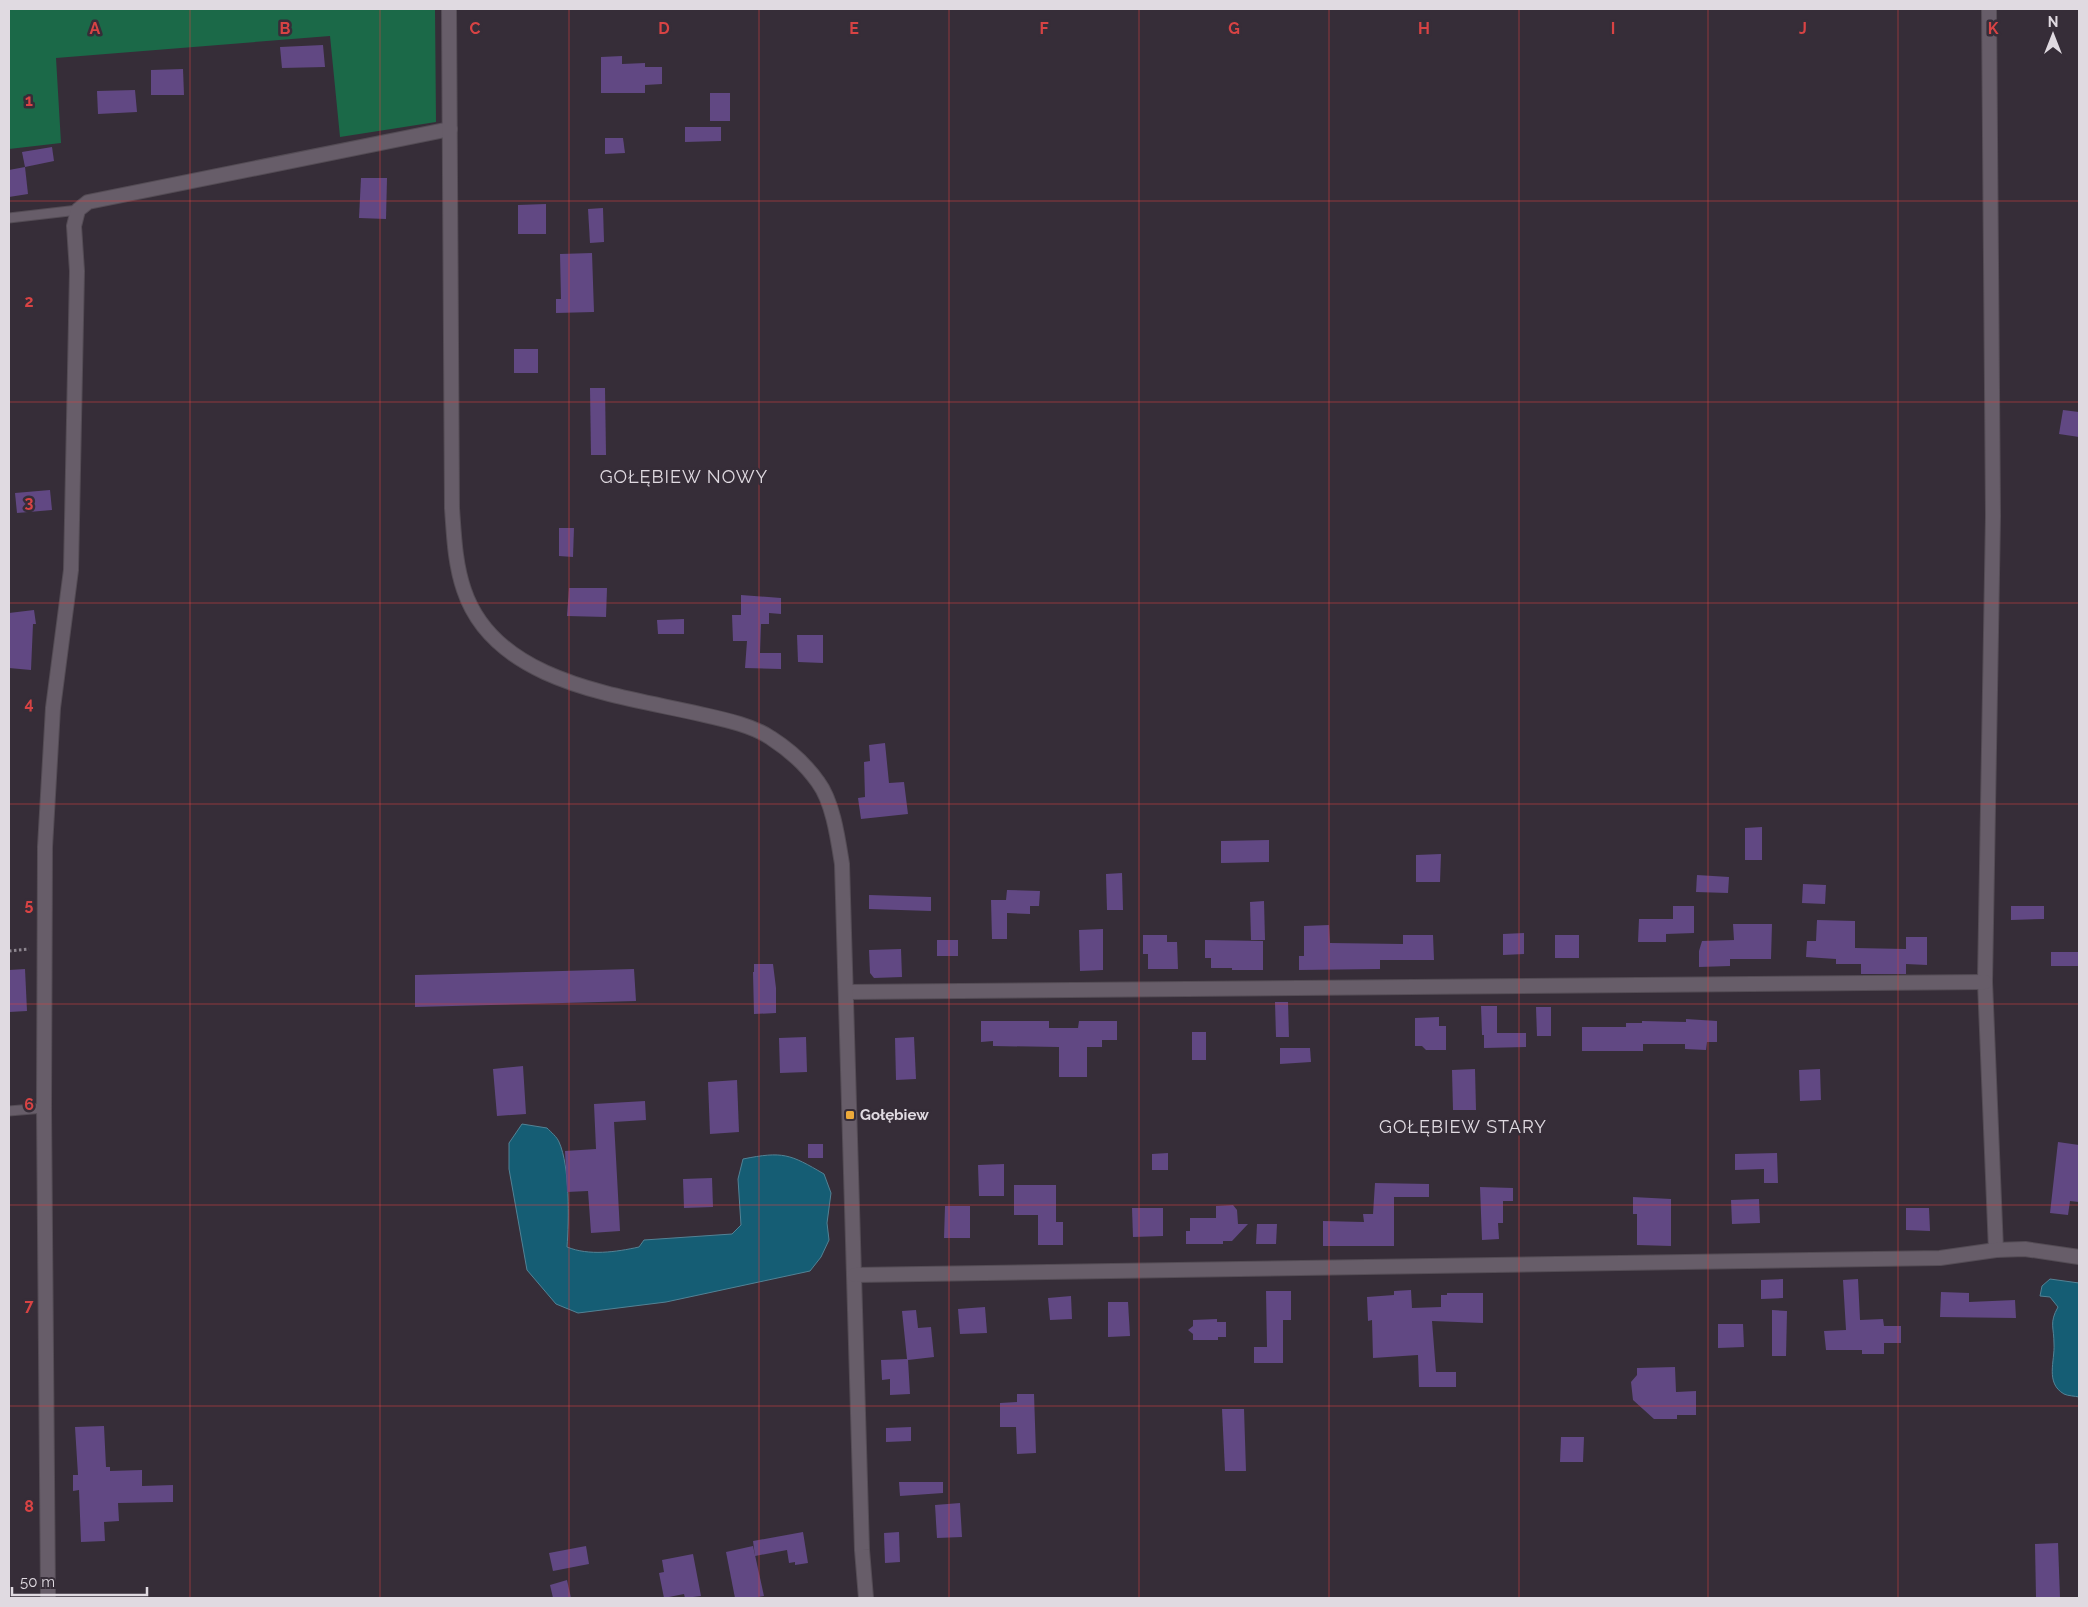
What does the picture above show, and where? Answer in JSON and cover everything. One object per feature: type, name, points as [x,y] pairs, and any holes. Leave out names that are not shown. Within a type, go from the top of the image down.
[{"type":"street","points":[[449,9],[452,508],[455,556],[464,591],[477,618],[494,640],[527,664],[550,675],[586,687],[730,721],[770,737],[797,759],[819,783],[834,821],[842,864],[862,1550],[866,1598]]},
{"type":"street","points":[[1989,9],[1993,516],[1985,982],[1996,1250]]},
{"type":"street","points":[[48,1598],[44,1108],[45,847],[53,708],[71,570],[76,271],[74,226],[78,210],[88,202],[450,129]]},
{"type":"street","points":[[847,992],[1985,982]]},
{"type":"street","points":[[855,1275],[1930,1259],[1996,1250],[2025,1249],[2079,1257]]},
{"type":"lane","points":[[9,218],[78,210]]},
{"type":"lane","points":[[9,1110],[44,1108]]},
{"type":"path","points":[[9,951],[45,948]]},
{"type":"green space","points":[[9,9],[435,9],[436,122],[340,137],[330,36],[56,58],[61,143],[9,149]]},
{"type":"water","points":[[522,1124],[547,1128],[559,1142],[563,1152],[567,1179],[567,1247],[584,1252],[612,1252],[639,1247],[644,1240],[732,1234],[741,1225],[738,1179],[743,1159],[768,1155],[794,1158],[824,1174],[831,1193],[827,1223],[829,1240],[821,1257],[810,1271],[666,1302],[578,1313],[556,1304],[527,1270],[509,1169],[509,1143]]},
{"type":"water","points":[[2050,1279],[2079,1283],[2079,1397],[2064,1394],[2058,1389],[2053,1378],[2053,1321],[2058,1307],[2050,1297],[2040,1296],[2042,1286]]},
{"type":"building","points":[[323,45],[325,67],[282,68],[280,47]]},
{"type":"building","points":[[622,56],[622,64],[645,63],[645,67],[662,67],[662,84],[645,85],[645,93],[601,93],[601,57]]},
{"type":"building","points":[[183,69],[184,95],[151,95],[151,70]]},
{"type":"building","points":[[135,90],[137,112],[98,114],[97,91]]},
{"type":"building","points":[[710,93],[730,93],[730,121],[710,121]]},
{"type":"building","points":[[685,127],[721,127],[721,141],[685,142]]},
{"type":"building","points":[[605,138],[623,138],[625,153],[605,154]]},
{"type":"building","points":[[52,147],[54,161],[25,167],[22,152]]},
{"type":"building","points":[[25,167],[28,194],[9,197],[9,170]]},
{"type":"building","points":[[361,178],[387,178],[386,219],[359,218]]},
{"type":"building","points":[[546,204],[546,234],[518,234],[518,205]]},
{"type":"building","points":[[603,208],[604,242],[590,243],[588,209]]},
{"type":"building","points":[[592,253],[594,312],[556,313],[556,299],[561,299],[560,254]]},
{"type":"building","points":[[514,349],[538,349],[538,373],[514,373]]},
{"type":"building","points":[[590,388],[605,388],[606,455],[591,455]]},
{"type":"building","points":[[2063,410],[2079,412],[2079,437],[2059,434]]},
{"type":"building","points":[[50,490],[52,510],[17,513],[15,493]]},
{"type":"building","points":[[559,528],[574,528],[573,557],[559,556]]},
{"type":"building","points":[[569,588],[607,588],[606,617],[567,616]]},
{"type":"building","points":[[741,595],[781,598],[781,614],[769,613],[769,624],[761,624],[760,653],[781,653],[781,669],[745,668],[747,641],[733,641],[732,615],[741,615]]},
{"type":"building","points":[[34,610],[36,624],[33,624],[31,670],[9,668],[9,613]]},
{"type":"building","points":[[684,619],[684,634],[658,634],[657,620]]},
{"type":"building","points":[[797,635],[823,635],[823,663],[798,662]]},
{"type":"building","points":[[885,743],[889,783],[904,782],[908,814],[861,819],[858,798],[865,797],[864,762],[870,761],[869,745]]},
{"type":"building","points":[[1762,827],[1762,860],[1745,860],[1745,828]]},
{"type":"building","points":[[1269,840],[1269,862],[1221,863],[1221,841]]},
{"type":"building","points":[[1441,854],[1440,882],[1416,882],[1416,855]]},
{"type":"building","points":[[1122,873],[1123,910],[1107,910],[1106,874]]},
{"type":"building","points":[[1697,875],[1729,877],[1728,893],[1696,892]]},
{"type":"building","points":[[1803,884],[1826,885],[1825,904],[1802,903]]},
{"type":"building","points":[[1007,890],[1040,891],[1039,906],[1030,906],[1030,914],[1007,913],[1007,939],[992,939],[991,900],[1006,900]]},
{"type":"building","points":[[869,895],[931,897],[931,911],[869,909]]},
{"type":"building","points":[[1264,901],[1265,940],[1251,940],[1250,902]]},
{"type":"building","points":[[1673,906],[1694,906],[1694,933],[1666,934],[1666,942],[1638,942],[1639,919],[1673,919]]},
{"type":"building","points":[[2011,906],[2044,906],[2044,919],[2011,920]]},
{"type":"building","points":[[1817,920],[1855,921],[1855,948],[1906,949],[1906,937],[1927,937],[1927,965],[1906,964],[1906,974],[1861,974],[1861,964],[1836,964],[1836,959],[1806,957],[1807,941],[1816,941]]},
{"type":"building","points":[[1733,924],[1772,924],[1771,959],[1730,959],[1730,966],[1699,967],[1699,951],[1702,941],[1734,940]]},
{"type":"building","points":[[1329,925],[1330,943],[1403,944],[1403,935],[1433,935],[1434,960],[1380,960],[1380,969],[1299,970],[1299,956],[1304,956],[1304,926]]},
{"type":"building","points":[[1103,929],[1103,970],[1080,971],[1079,930]]},
{"type":"building","points":[[1524,933],[1524,954],[1503,955],[1503,934]]},
{"type":"building","points":[[1143,935],[1167,935],[1167,942],[1177,942],[1178,969],[1148,969],[1148,954],[1143,954]]},
{"type":"building","points":[[1555,935],[1579,935],[1579,958],[1555,958]]},
{"type":"building","points":[[937,940],[958,940],[958,956],[937,956]]},
{"type":"building","points":[[1205,940],[1263,941],[1263,970],[1211,968],[1211,958],[1205,958]]},
{"type":"building","points":[[901,949],[902,977],[874,978],[870,973],[869,950]]},
{"type":"building","points":[[2051,952],[2079,952],[2079,966],[2051,966]]},
{"type":"building","points":[[754,964],[773,964],[776,988],[776,1013],[754,1014]]},
{"type":"building","points":[[25,969],[27,1011],[9,1012],[9,970]]},
{"type":"building","points":[[634,969],[636,1001],[415,1007],[415,975]]},
{"type":"building","points":[[1275,1002],[1288,1002],[1289,1037],[1276,1037]]},
{"type":"building","points":[[1481,1006],[1497,1006],[1497,1033],[1526,1033],[1526,1047],[1484,1048]]},
{"type":"building","points":[[1536,1007],[1551,1007],[1551,1036],[1537,1036]]},
{"type":"building","points":[[1439,1017],[1439,1026],[1446,1026],[1446,1050],[1426,1050],[1422,1046],[1415,1046],[1415,1018]]},
{"type":"building","points":[[1686,1019],[1717,1021],[1717,1042],[1707,1042],[1706,1050],[1685,1049],[1685,1044],[1643,1044],[1643,1051],[1582,1051],[1582,1027],[1626,1027],[1626,1023],[1642,1023],[1642,1021],[1686,1022]]},
{"type":"building","points":[[981,1021],[1049,1021],[1049,1028],[1078,1028],[1079,1021],[1117,1021],[1117,1040],[1102,1040],[1102,1047],[1087,1047],[1087,1077],[1059,1077],[1059,1047],[993,1046],[993,1041],[981,1042]]},
{"type":"building","points":[[1192,1032],[1206,1032],[1206,1060],[1192,1060]]},
{"type":"building","points":[[806,1037],[807,1072],[780,1073],[779,1038]]},
{"type":"building","points":[[914,1037],[916,1079],[896,1080],[895,1038]]},
{"type":"building","points":[[1280,1048],[1310,1048],[1311,1062],[1280,1064]]},
{"type":"building","points":[[523,1066],[526,1114],[497,1116],[493,1069]]},
{"type":"building","points":[[1475,1069],[1476,1110],[1453,1110],[1452,1070]]},
{"type":"building","points":[[1820,1069],[1821,1100],[1800,1101],[1799,1070]]},
{"type":"building","points":[[737,1080],[739,1132],[710,1134],[708,1082]]},
{"type":"building","points":[[645,1101],[646,1120],[614,1122],[620,1231],[591,1233],[588,1191],[567,1192],[565,1151],[596,1149],[594,1104]]},
{"type":"building","points":[[2058,1142],[2079,1145],[2079,1202],[2070,1201],[2068,1215],[2050,1213]]},
{"type":"building","points":[[808,1144],[823,1144],[823,1158],[808,1158]]},
{"type":"building","points":[[1168,1153],[1168,1170],[1152,1170],[1152,1154]]},
{"type":"building","points":[[1777,1153],[1778,1183],[1764,1183],[1764,1169],[1735,1170],[1735,1154]]},
{"type":"building","points":[[1004,1164],[1004,1196],[979,1196],[978,1165]]},
{"type":"building","points":[[712,1178],[713,1207],[684,1208],[683,1179]]},
{"type":"building","points":[[1375,1183],[1429,1184],[1429,1197],[1394,1197],[1394,1246],[1323,1246],[1323,1221],[1364,1222],[1363,1214],[1373,1214]]},
{"type":"building","points":[[1014,1185],[1056,1185],[1056,1222],[1063,1222],[1063,1245],[1038,1245],[1038,1215],[1014,1215]]},
{"type":"building","points":[[1480,1187],[1513,1188],[1513,1201],[1503,1201],[1503,1223],[1498,1223],[1499,1239],[1482,1240]]},
{"type":"building","points":[[1633,1197],[1671,1199],[1671,1246],[1637,1245],[1637,1214],[1633,1214]]},
{"type":"building","points":[[1759,1199],[1760,1223],[1732,1224],[1731,1200]]},
{"type":"building","points":[[1233,1205],[1237,1210],[1238,1224],[1248,1224],[1232,1241],[1223,1241],[1223,1244],[1186,1244],[1186,1231],[1190,1231],[1190,1218],[1216,1218],[1216,1206]]},
{"type":"building","points":[[945,1206],[970,1206],[970,1238],[944,1238]]},
{"type":"building","points":[[1132,1208],[1163,1208],[1163,1236],[1133,1237]]},
{"type":"building","points":[[1906,1208],[1929,1208],[1930,1231],[1906,1230]]},
{"type":"building","points":[[1257,1224],[1277,1224],[1276,1244],[1256,1244]]},
{"type":"building","points":[[1783,1279],[1783,1298],[1761,1299],[1761,1280]]},
{"type":"building","points":[[1858,1279],[1860,1320],[1883,1319],[1884,1326],[1901,1326],[1901,1343],[1884,1343],[1884,1354],[1862,1354],[1862,1350],[1826,1350],[1824,1331],[1846,1330],[1843,1280]]},
{"type":"building","points":[[1411,1290],[1412,1308],[1441,1307],[1441,1295],[1447,1295],[1447,1293],[1483,1293],[1483,1323],[1432,1321],[1436,1372],[1456,1372],[1456,1387],[1419,1387],[1418,1355],[1373,1358],[1372,1320],[1368,1321],[1367,1297],[1394,1295],[1394,1291]]},
{"type":"building","points":[[1266,1291],[1291,1291],[1291,1320],[1283,1320],[1283,1363],[1254,1363],[1254,1347],[1267,1347]]},
{"type":"building","points":[[1941,1292],[1969,1293],[1969,1302],[2015,1300],[2016,1318],[1940,1317]]},
{"type":"building","points":[[1071,1296],[1072,1319],[1050,1320],[1048,1298]]},
{"type":"building","points":[[1108,1302],[1128,1302],[1130,1336],[1108,1337]]},
{"type":"building","points":[[985,1307],[987,1333],[960,1334],[958,1309]]},
{"type":"building","points":[[916,1310],[918,1328],[931,1327],[934,1357],[908,1360],[910,1394],[890,1395],[890,1379],[882,1380],[881,1360],[907,1359],[902,1311]]},
{"type":"building","points":[[1772,1310],[1787,1311],[1786,1356],[1772,1356]]},
{"type":"building","points":[[1217,1319],[1217,1322],[1226,1322],[1226,1337],[1218,1337],[1218,1340],[1193,1340],[1193,1334],[1188,1330],[1193,1326],[1193,1320]]},
{"type":"building","points":[[1718,1324],[1743,1324],[1744,1347],[1718,1348]]},
{"type":"building","points":[[1675,1367],[1676,1392],[1696,1391],[1696,1415],[1677,1415],[1677,1419],[1654,1419],[1633,1400],[1631,1382],[1637,1375],[1637,1368]]},
{"type":"building","points":[[1017,1394],[1034,1394],[1036,1453],[1017,1454],[1016,1427],[1000,1427],[1000,1403],[1017,1402]]},
{"type":"building","points":[[1222,1409],[1244,1409],[1246,1471],[1225,1471]]},
{"type":"building","points":[[104,1426],[106,1467],[110,1467],[110,1471],[142,1470],[142,1486],[173,1485],[173,1502],[118,1503],[119,1521],[104,1522],[105,1541],[81,1542],[79,1490],[73,1491],[73,1475],[78,1475],[75,1427]]},
{"type":"building","points":[[911,1427],[911,1441],[886,1442],[886,1428]]},
{"type":"building","points":[[1561,1437],[1584,1437],[1583,1462],[1560,1462]]},
{"type":"building","points":[[899,1482],[943,1482],[943,1493],[900,1496]]},
{"type":"building","points":[[960,1503],[962,1537],[937,1538],[935,1505]]},
{"type":"building","points":[[803,1532],[808,1563],[795,1565],[795,1562],[789,1563],[787,1550],[755,1556],[753,1541]]},
{"type":"building","points":[[899,1532],[900,1562],[885,1563],[884,1533]]},
{"type":"building","points":[[2058,1543],[2060,1598],[2036,1598],[2035,1544]]},
{"type":"building","points":[[586,1546],[589,1564],[553,1571],[549,1553]]},
{"type":"building","points":[[753,1546],[764,1596],[735,1598],[726,1552]]},
{"type":"building","points":[[693,1554],[701,1596],[685,1598],[684,1594],[664,1598],[659,1573],[664,1572],[662,1560]]},
{"type":"building","points":[[567,1580],[571,1598],[553,1598],[550,1585]]},
{"type":"place","name":"Gołębiew","points":[[850,1115]]},
{"type":"district","name":"GOŁĘBIEW NOWY","points":[[684,476]]},
{"type":"district","name":"GOŁĘBIEW STARY","points":[[1463,1126]]}]
